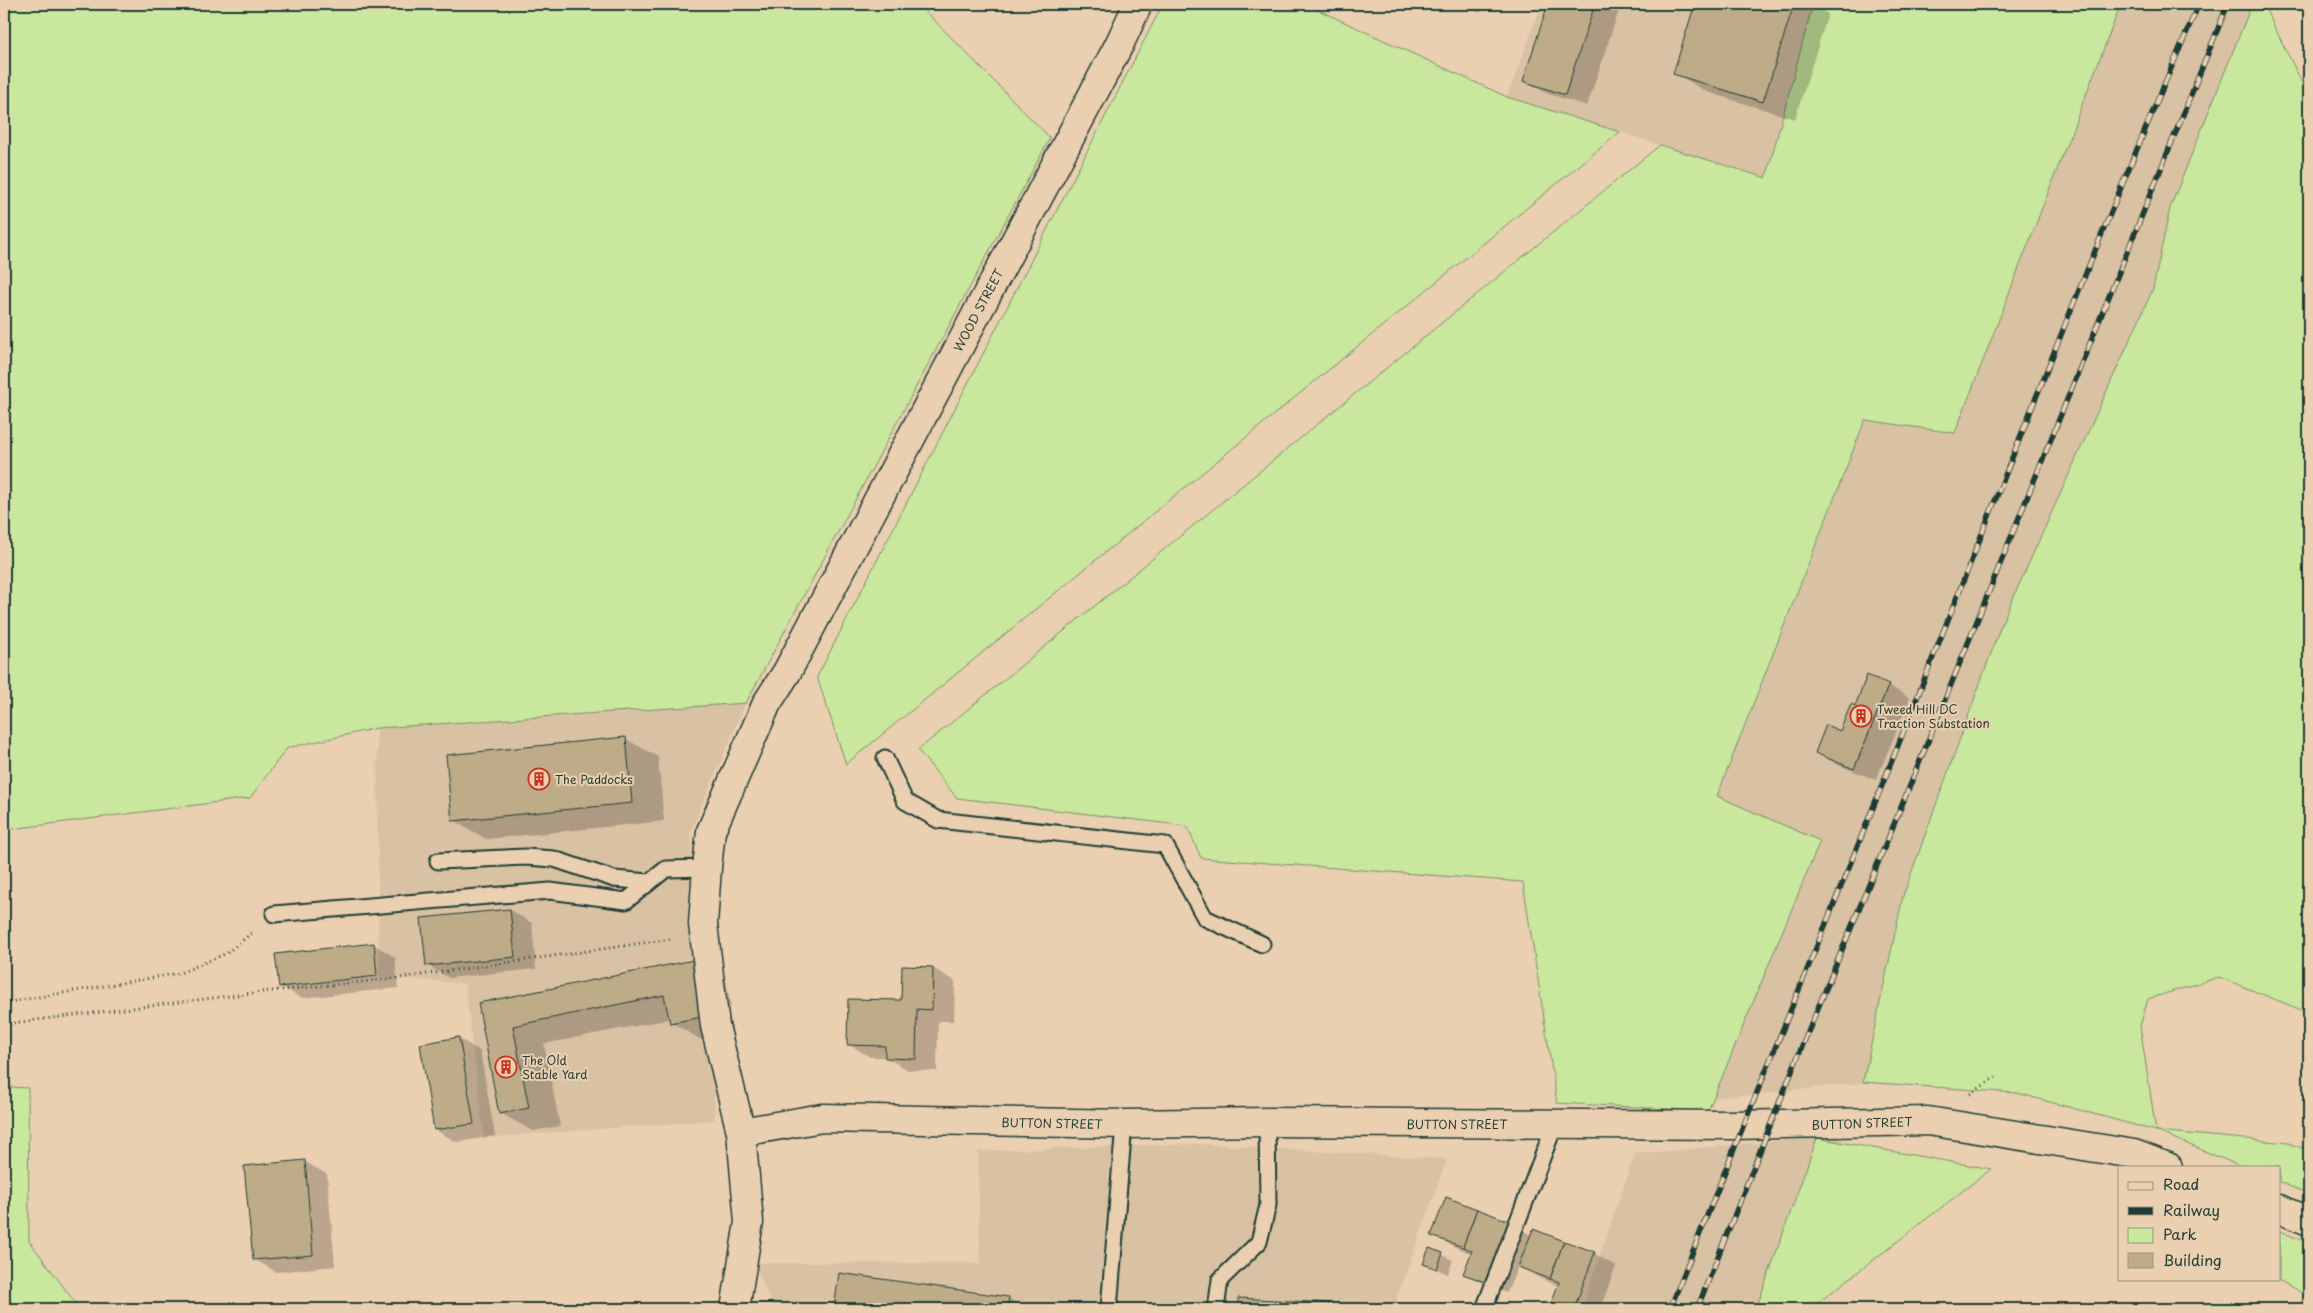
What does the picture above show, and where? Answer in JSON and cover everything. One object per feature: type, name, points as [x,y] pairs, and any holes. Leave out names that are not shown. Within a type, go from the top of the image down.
[{"type":"street","name":"WOOD STREET","points":[[735,1309],[748,1222],[741,1132],[715,1026],[703,924],[711,831],[767,703],[788,672],[1119,44],[1138,4]]},
{"type":"street","name":"BUTTON STREET","points":[[741,1132],[822,1118],[1124,1124],[1267,1122],[1731,1126],[1928,1121],[2134,1154],[2165,1166]]},
{"type":"street","points":[[2280,1209],[2309,1221]]},
{"type":"lane","points":[[885,758],[905,801],[938,820],[1165,846],[1205,918],[1262,944]]},
{"type":"lane","points":[[438,862],[526,856],[554,859],[614,879],[649,882]]},
{"type":"lane","points":[[274,914],[550,891],[626,901],[666,869],[708,868]]},
{"type":"lane","points":[[1216,1309],[1220,1280],[1259,1242],[1268,1205],[1267,1122]]},
{"type":"lane","points":[[1109,1309],[1124,1124]]},
{"type":"lane","points":[[1484,1309],[1555,1124]]},
{"type":"path","points":[[4,1003],[180,973],[227,953],[274,914]]},
{"type":"path","points":[[4,1024],[262,992],[400,978],[678,938],[706,951]]},
{"type":"shaded area","points":[[1542,4],[1813,4],[1766,178],[1507,97]]},
{"type":"shaded area","points":[[2121,4],[2253,4],[2153,289],[2003,620],[1903,896],[1872,1082],[1673,1102],[1820,841],[1717,797],[1865,420],[1955,433]]},
{"type":"shaded area","points":[[746,703],[690,833],[703,897],[713,1027],[715,1120],[484,1138],[465,984],[400,978],[379,979],[377,728]]},
{"type":"shaded area","points":[[1844,1135],[1788,1309],[1581,1309],[1635,1154]]},
{"type":"shaded area","points":[[1199,1144],[1447,1159],[1393,1309],[774,1309],[754,1263],[980,1263],[978,1151]]},
{"type":"green space","points":[[4,4],[924,4],[923,9],[1050,138],[746,703],[377,728],[287,748],[250,798],[4,830]]},
{"type":"green space","points":[[1163,4],[1305,4],[1507,97],[1620,132],[846,764],[817,677]]},
{"type":"green space","points":[[1813,4],[2121,4],[1955,433],[1865,420],[1717,796],[1820,841],[1708,1111],[1557,1103],[1523,882],[1201,858],[1187,826],[957,798],[918,750],[1660,145],[1766,178]]},
{"type":"green space","points":[[2252,4],[2263,4],[2309,97],[2309,1013],[2219,977],[2148,999],[2140,1026],[2156,1131],[2017,1093],[1863,1082],[1903,896],[2003,620],[2153,289],[2170,208]]},
{"type":"green space","points":[[4,1087],[28,1088],[29,1241],[80,1309],[4,1309]]},
{"type":"green space","points":[[2156,1131],[2288,1143],[2309,1151],[2309,1194],[2280,1182],[2280,1166],[2241,1166]]},
{"type":"green space","points":[[1817,1138],[1991,1169],[1810,1309],[1756,1309]]},
{"type":"green space","points":[[2280,1231],[2309,1243],[2309,1297],[2279,1280]]},
{"type":"building","points":[[1548,4],[1595,4],[1565,95],[1523,81]]},
{"type":"building","points":[[1695,4],[1794,4],[1763,102],[1673,74]]},
{"type":"building","name":"Tweed Hill DC Traction Substation","points":[[1867,675],[1889,684],[1854,769],[1815,753],[1826,725],[1840,731],[1851,704],[1855,706]]},
{"type":"building","name":"The Paddocks","points":[[626,737],[632,803],[452,821],[446,755]]},
{"type":"building","points":[[510,909],[515,957],[426,966],[421,918]]},
{"type":"building","points":[[374,943],[377,976],[279,987],[275,954]]},
{"type":"building","name":"The Old Stable Yard","points":[[694,960],[700,988],[696,989],[702,1017],[670,1023],[664,995],[513,1026],[529,1108],[499,1114],[478,1003]]},
{"type":"building","points":[[902,966],[933,967],[932,1010],[917,1009],[916,1059],[885,1058],[885,1046],[847,1045],[848,999],[901,1000]]},
{"type":"building","points":[[459,1037],[474,1124],[434,1130],[420,1044]]},
{"type":"building","points":[[305,1160],[313,1255],[253,1260],[244,1166]]},
{"type":"building","points":[[1446,1197],[1477,1209],[1463,1247],[1431,1236]]},
{"type":"building","points":[[1477,1209],[1509,1221],[1485,1282],[1463,1274],[1472,1251],[1463,1247]]},
{"type":"building","points":[[1533,1229],[1564,1241],[1550,1279],[1518,1267]]},
{"type":"building","points":[[1564,1241],[1595,1252],[1574,1309],[1549,1309],[1559,1282],[1550,1279]]},
{"type":"building","points":[[1429,1248],[1443,1253],[1437,1269],[1423,1264]]},
{"type":"building","points":[[839,1273],[1009,1297],[1007,1309],[834,1309]]},
{"type":"building","points":[[1238,1298],[1329,1303],[1328,1309],[1238,1309]]},
{"type":"railway","points":[[1670,1309],[1872,810],[2084,278],[2199,4]]},
{"type":"railway","points":[[1697,1309],[1794,1066],[2228,4]]},
{"type":"place","name":"Tweed Hill DC Traction Substation","points":[[1861,716]]},
{"type":"place","name":"The Paddocks","points":[[539,779]]},
{"type":"place","name":"The Old Stable Yard","points":[[506,1067]]}]
